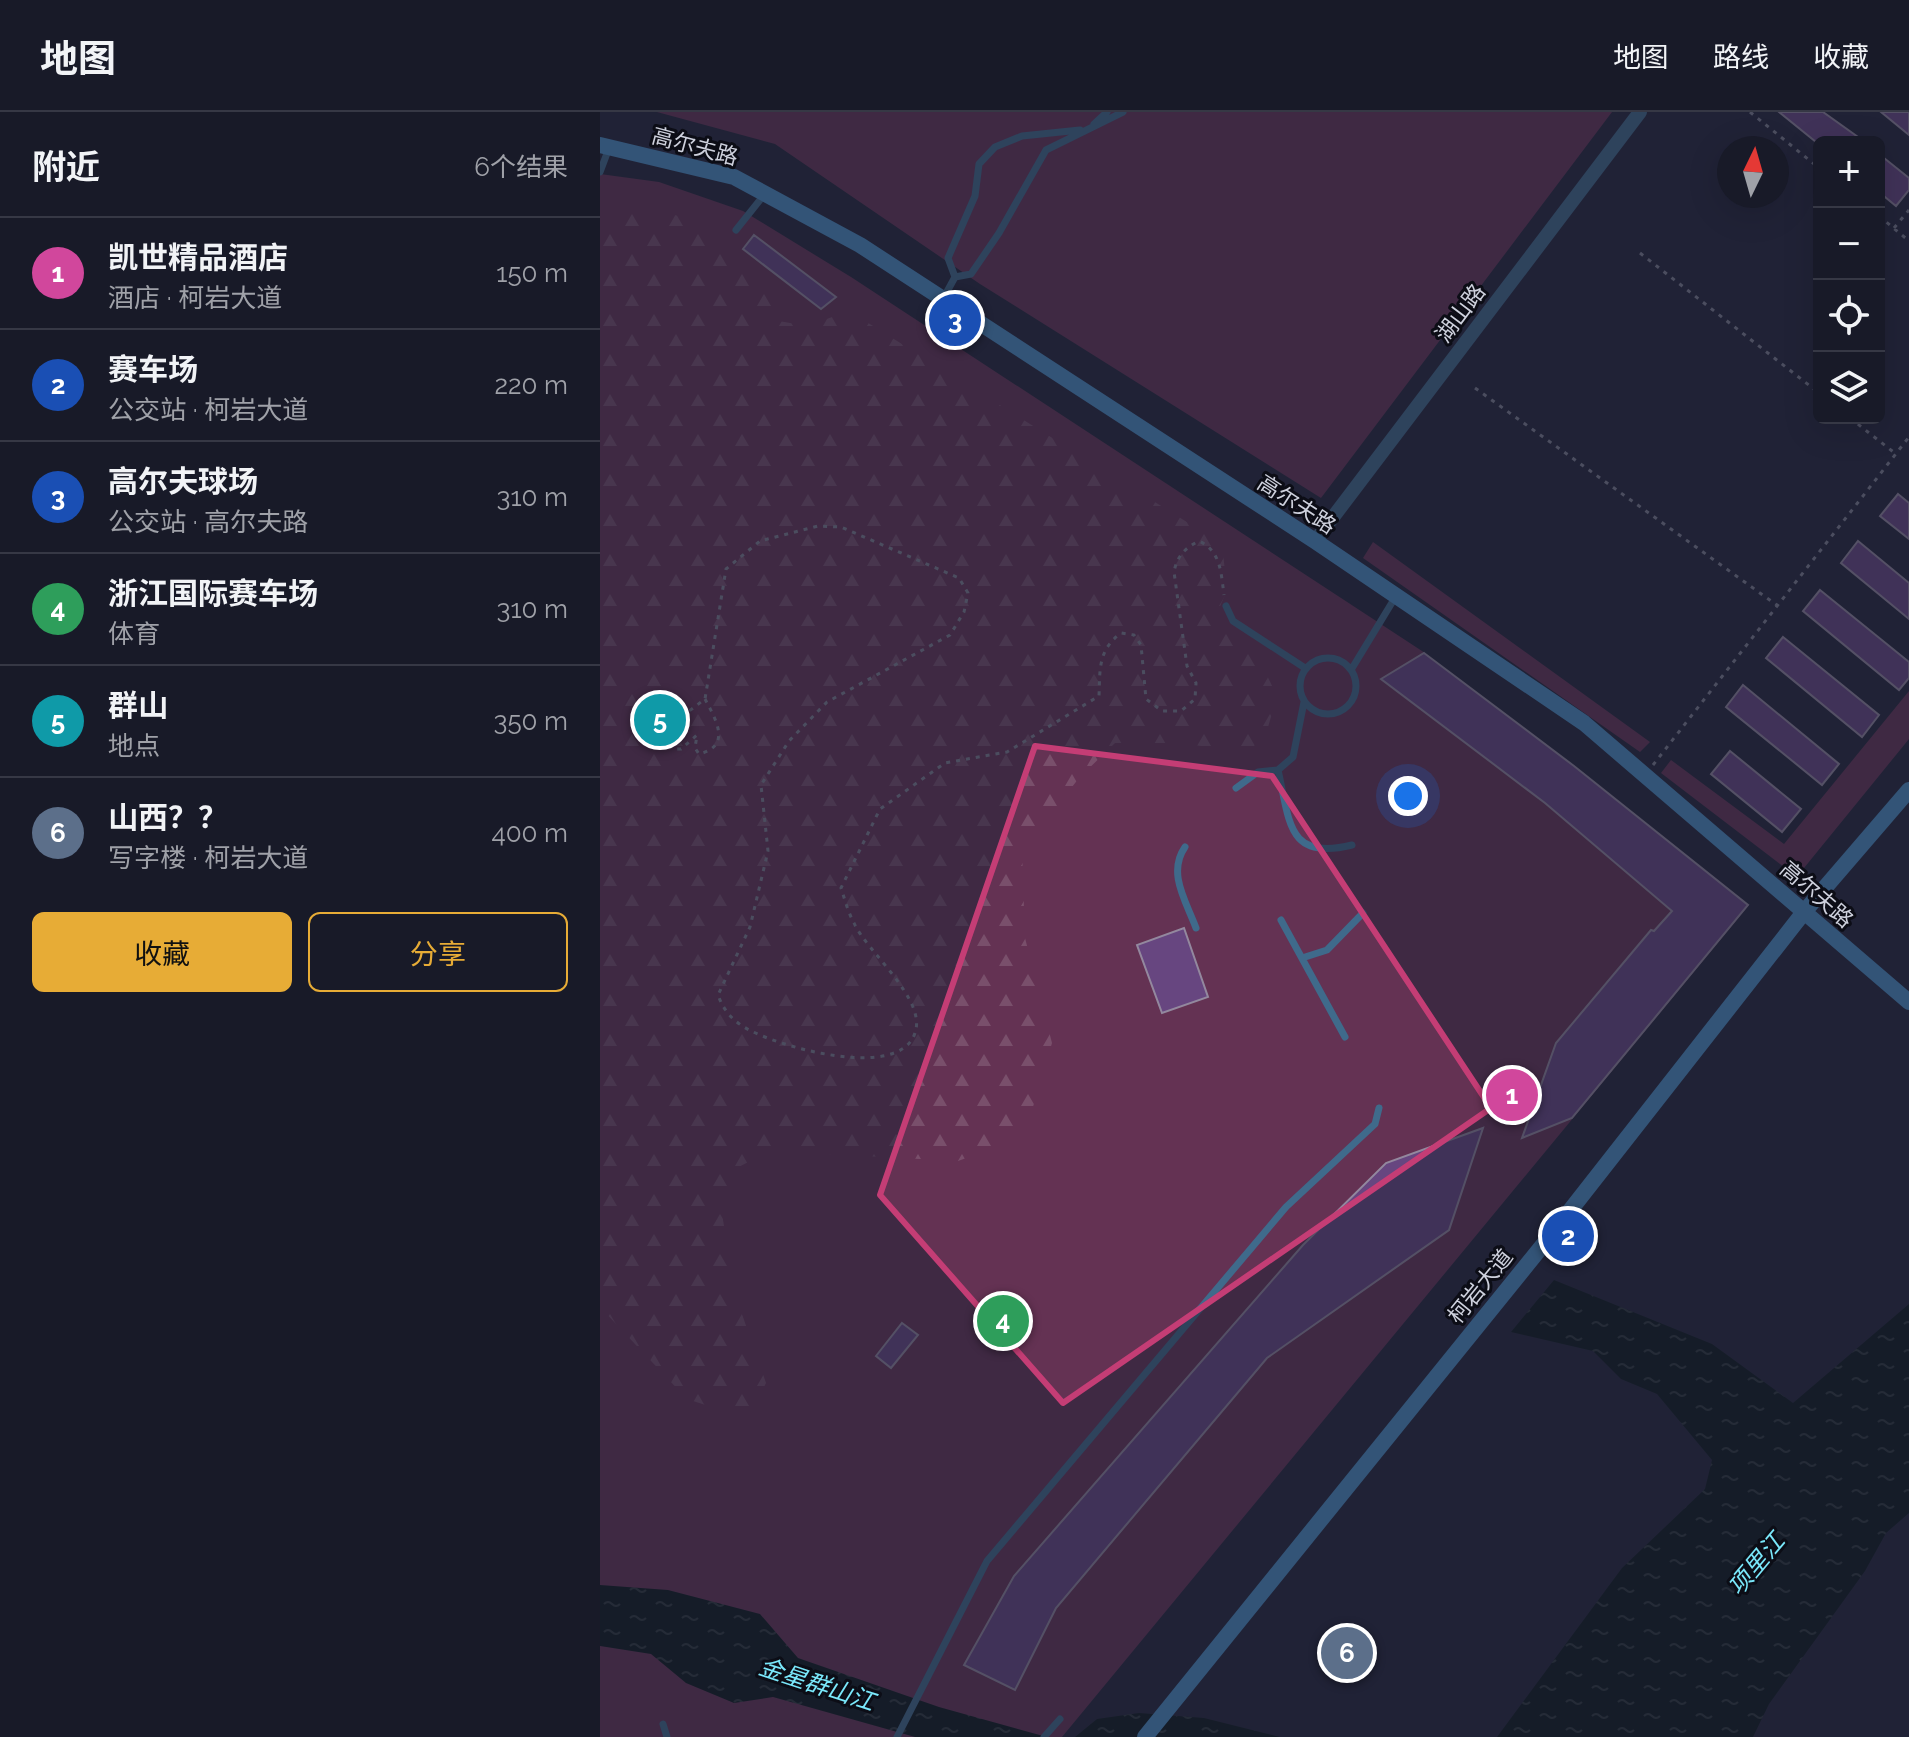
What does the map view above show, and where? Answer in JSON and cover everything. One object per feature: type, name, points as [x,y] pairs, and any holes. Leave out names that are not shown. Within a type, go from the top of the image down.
[{"type":"street","name":"湖山路","points":[[1315,541],[1640,112]]},
{"type":"street","name":"高尔夫路","points":[[605,146],[734,177],[860,245],[1315,541],[1584,723],[1909,1002]]},
{"type":"street","name":"柯岩大道","points":[[1145,1737],[1547,1240],[1804,912],[1909,790]]},
{"type":"lane","points":[[943,299],[955,277],[948,258],[975,196],[979,164],[995,147],[1022,136],[1088,129],[1107,112]]},
{"type":"lane","points":[[955,277],[971,274],[999,233],[1046,150],[1123,112]]},
{"type":"lane","points":[[600,172],[605,146]]},
{"type":"lane","points":[[736,230],[765,194]]},
{"type":"lane","points":[[1351,670],[1396,596]]},
{"type":"lane","points":[[1226,606],[1233,621],[1305,668]]},
{"type":"lane","points":[[1236,788],[1258,772],[1278,770],[1293,757],[1304,702],[1299,685],[1305,668],[1320,658],[1337,659],[1351,670],[1357,687],[1351,703],[1336,713],[1318,713],[1304,702]]},
{"type":"lane","points":[[1278,770],[1292,828],[1302,843],[1323,852],[1352,845]]},
{"type":"lane","points":[[1185,847],[1176,860],[1177,879],[1196,928]]},
{"type":"lane","points":[[1302,958],[1327,950],[1363,913]]},
{"type":"lane","points":[[1281,920],[1345,1037]]},
{"type":"lane","points":[[897,1737],[987,1561],[1286,1207],[1375,1124],[1379,1108]]},
{"type":"lane","points":[[1044,1737],[1060,1719]]},
{"type":"lane","points":[[663,1724],[667,1737]]},
{"type":"path","points":[[1750,112],[1813,163]]},
{"type":"path","points":[[1894,228],[1909,210]]},
{"type":"path","points":[[1885,221],[1909,241]]},
{"type":"path","points":[[1640,253],[1813,388]]},
{"type":"path","points":[[1475,388],[1778,606]]},
{"type":"path","points":[[1858,424],[1896,454]]},
{"type":"path","points":[[1645,775],[1909,437]]},
{"type":"path","points":[[705,699],[672,724],[665,737],[672,749],[681,749],[697,735],[695,748],[699,754],[708,752],[718,742],[721,730],[705,699],[726,569],[760,541],[818,526],[841,527],[959,578],[968,593],[964,612],[950,635],[827,702],[789,741],[761,785],[768,851],[750,927],[718,995],[724,1010],[744,1027],[778,1042],[853,1060],[893,1052],[907,1044],[915,1033],[916,1018],[908,997],[854,925],[841,888],[880,809],[945,763],[1007,752],[1099,696],[1100,661],[1108,643],[1121,633],[1134,635],[1141,645],[1146,699],[1162,711],[1181,711],[1195,699],[1196,683],[1187,666],[1174,572],[1176,561],[1187,548],[1199,541],[1210,546],[1219,560],[1226,606]]},
{"type":"highlighted area","points":[[1035,746],[1272,776],[1491,1108],[1063,1403],[880,1195]]},
{"type":"green space","points":[[657,112],[1612,112],[1321,498],[980,284],[775,144]]},
{"type":"green space","points":[[600,174],[659,182],[743,211],[851,277],[1422,651],[1574,766],[1749,905],[1062,1737],[600,1737]]},
{"type":"green space","points":[[623,200],[713,226],[774,285],[773,320],[807,326],[849,311],[1222,544],[1227,590],[1218,611],[1235,637],[1256,653],[1277,696],[1264,741],[1241,752],[1181,743],[1115,743],[1079,778],[1022,851],[1025,938],[1052,1043],[1024,1137],[958,1161],[769,1151],[731,1171],[723,1220],[736,1297],[766,1383],[753,1408],[730,1413],[687,1399],[600,1307],[600,221],[611,224]]},
{"type":"green space","points":[[1373,542],[1650,742],[1640,752],[1363,558]]},
{"type":"green space","points":[[1909,691],[1909,739],[1804,868],[1784,867],[1661,773],[1671,760],[1784,844]]},
{"type":"water","name":"项里江","points":[[1554,1280],[1712,1344],[1793,1403],[1909,1304],[1909,1513],[1886,1533],[1865,1571],[1769,1704],[1753,1737],[1497,1737],[1622,1568],[1705,1489],[1712,1460],[1657,1394],[1621,1379],[1593,1351],[1511,1332]]},
{"type":"water","name":"金星群山江","points":[[600,1585],[668,1590],[760,1614],[798,1658],[939,1707],[1047,1737],[915,1737],[773,1697],[734,1703],[686,1683],[651,1654],[600,1646]]},
{"type":"water","points":[[1139,1713],[1204,1718],[1280,1737],[1075,1737],[1097,1719]]},
{"type":"building","points":[[1779,112],[1823,112],[1857,136],[1813,136],[1813,140]]},
{"type":"building","points":[[1881,112],[1909,112],[1909,135]]},
{"type":"building","points":[[1885,159],[1909,178],[1909,190],[1896,206],[1885,197]]},
{"type":"building","points":[[754,235],[836,297],[821,309],[743,249]]},
{"type":"building","points":[[1898,494],[1909,503],[1909,539],[1880,516]]},
{"type":"building","points":[[1858,541],[1909,583],[1909,619],[1841,563]]},
{"type":"building","points":[[1820,590],[1909,662],[1909,678],[1899,690],[1803,611]]},
{"type":"building","points":[[1783,637],[1879,715],[1862,737],[1766,658]]},
{"type":"building","points":[[1424,653],[1574,766],[1748,905],[1572,1118],[1522,1138],[1556,1043],[1651,930],[1654,931],[1672,911],[1545,803],[1381,679]]},
{"type":"building","points":[[1743,685],[1839,764],[1822,785],[1726,707]]},
{"type":"building","points":[[1730,751],[1801,809],[1782,832],[1711,774]]},
{"type":"building","points":[[1184,928],[1208,997],[1162,1013],[1137,945]]},
{"type":"building","points":[[1483,1128],[1449,1230],[1267,1358],[1056,1608],[1015,1690],[964,1665],[1014,1576],[1303,1245],[1386,1163]]},
{"type":"building","points":[[902,1323],[918,1335],[891,1368],[876,1356]]},
{"type":"place","name":"高尔夫球场","points":[[955,320]]},
{"type":"place","name":"群山","points":[[660,720]]},
{"type":"place","name":"凯世精品酒店","points":[[1512,1095]]},
{"type":"place","name":"赛车场","points":[[1568,1236]]},
{"type":"place","name":"浙江国际赛车场","points":[[1003,1321]]},
{"type":"place","name":"山西？？","points":[[1347,1653]]}]
